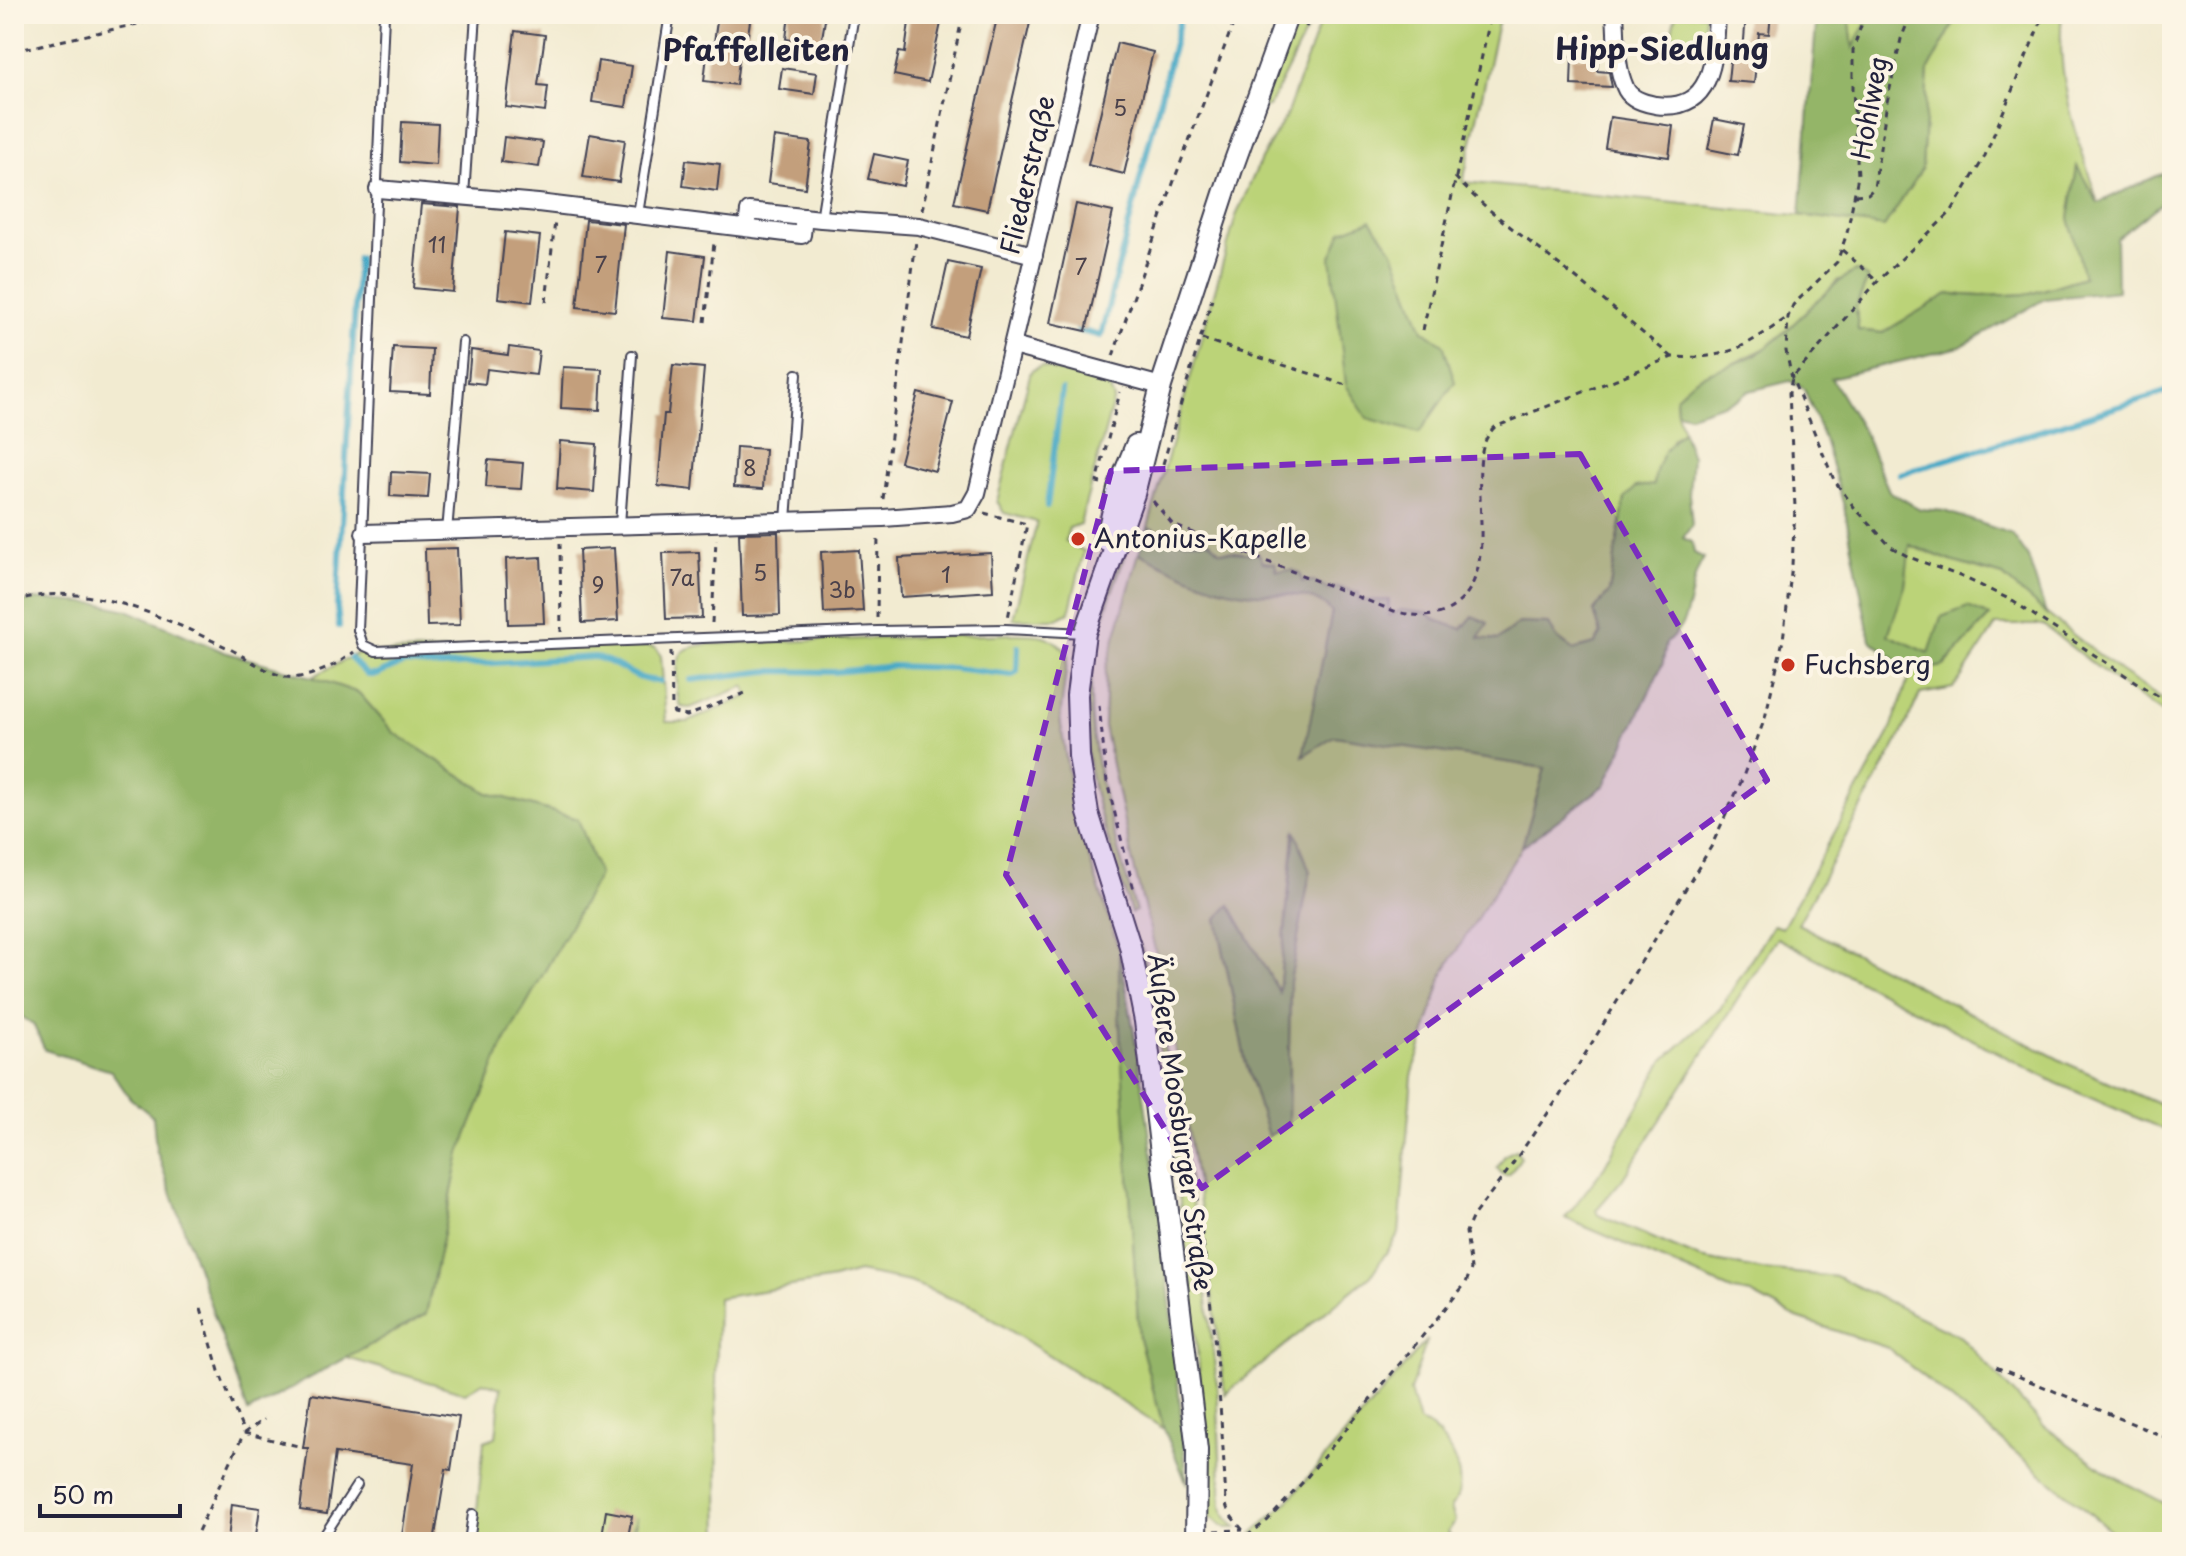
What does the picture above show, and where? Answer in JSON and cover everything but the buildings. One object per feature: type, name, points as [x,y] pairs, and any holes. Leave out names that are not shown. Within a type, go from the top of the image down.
[{"type":"street","name":"Fliederstraße","points":[[968,509],[977,493],[1091,14]]},
{"type":"street","name":"Äußere Moosburger Straße","points":[[1203,1541],[1197,1450],[1145,1021],[1130,946],[1088,813],[1079,756],[1077,695],[1087,627],[1134,494],[1161,386],[1233,166],[1288,14]]},
{"type":"street","points":[[1615,14],[1617,58],[1626,90],[1638,100],[1663,106],[1679,105],[1692,98],[1708,80],[1717,14]]},
{"type":"street","points":[[378,189],[638,214],[802,235],[804,217],[919,226],[1034,255]]},
{"type":"street","points":[[1013,346],[1161,386]]},
{"type":"street","points":[[364,533],[880,518],[968,509]]},
{"type":"lane","points":[[384,14],[358,630],[363,645],[376,651],[877,631],[1087,627]]},
{"type":"lane","points":[[464,196],[476,14]]},
{"type":"lane","points":[[638,214],[670,14]]},
{"type":"lane","points":[[821,219],[854,14]]},
{"type":"lane","points":[[447,532],[463,342]]},
{"type":"lane","points":[[620,525],[632,355]]},
{"type":"lane","points":[[786,521],[797,374]]},
{"type":"lane","points":[[320,1542],[357,1485]]},
{"type":"lane","points":[[469,1542],[473,1514]]},
{"type":"path","points":[[14,51],[183,14]]},
{"type":"path","points":[[877,631],[880,518],[919,226],[963,14]]},
{"type":"path","points":[[1097,482],[1116,374],[1176,175],[1237,14]]},
{"type":"path","points":[[1423,330],[1491,14]]},
{"type":"path","points":[[1865,14],[1855,40],[1852,68],[1858,145],[1855,195],[1842,250],[1837,262],[1816,285],[1798,298],[1788,317],[1786,351],[1792,378],[1834,480],[1891,547],[1986,588],[2172,706]]},
{"type":"path","name":"Hohlweg","points":[[1855,195],[1868,194],[1874,188],[1887,102],[1901,39],[1911,14]]},
{"type":"path","points":[[1249,1542],[1247,1536],[1268,1520],[1302,1483],[1466,1283],[1471,1269],[1466,1232],[1473,1216],[1559,1097],[1711,847],[1741,782],[1765,718],[1783,640],[1795,507],[1789,393],[1792,378],[1878,281],[1951,212],[1984,158],[2044,14]]},
{"type":"path","points":[[1455,177],[1541,252],[1672,357]]},
{"type":"path","points":[[546,302],[557,206]]},
{"type":"path","points":[[705,322],[716,224]]},
{"type":"path","points":[[1842,250],[1878,281]]},
{"type":"path","points":[[1152,500],[1173,525],[1187,531],[1394,611],[1420,618],[1441,614],[1467,595],[1475,576],[1480,550],[1481,471],[1487,435],[1495,427],[1672,357],[1703,358],[1740,349],[1788,317]]},
{"type":"path","points":[[1161,472],[1202,339],[1346,385]]},
{"type":"path","points":[[968,509],[1027,524],[1005,629]]},
{"type":"path","points":[[712,637],[716,523]]},
{"type":"path","points":[[560,527],[561,642]]},
{"type":"path","points":[[14,601],[49,594],[102,598],[129,605],[226,647],[284,677],[297,678],[338,665],[363,645]]},
{"type":"path","points":[[671,639],[674,713],[687,716],[745,693]]},
{"type":"path","points":[[201,1308],[219,1371],[244,1433]]},
{"type":"path","points":[[1996,1367],[2172,1440]]},
{"type":"path","points":[[193,1542],[244,1433],[264,1419]]},
{"type":"path","points":[[244,1433],[298,1446]]},
{"type":"path","points":[[1203,1541],[1212,1531],[1243,1530]]},
{"type":"highlighted area","points":[[1580,454],[1767,780],[1202,1188],[1006,875],[1111,471]]},
{"type":"green space","points":[[1295,14],[1315,14],[1269,106],[1255,113]]},
{"type":"green space","points":[[1323,14],[1500,14],[1463,182],[1846,220],[1884,227],[1922,169],[1928,71],[1959,14],[2062,14],[2065,86],[2076,134],[2098,203],[2172,169],[2112,229],[2084,277],[2030,294],[1948,294],[1882,333],[1858,330],[1856,307],[1868,278],[1838,280],[1766,348],[1676,397],[1683,432],[1673,438],[1654,485],[1625,499],[1609,593],[1594,611],[1601,634],[1595,644],[1573,650],[1556,637],[1507,632],[1499,640],[1478,638],[1435,620],[1388,616],[1389,600],[1359,601],[1313,582],[1302,582],[1238,552],[1219,551],[1191,539],[1176,540],[1148,527],[1236,216],[1261,159],[1286,116]]},
{"type":"green space","points":[[1676,14],[1705,14],[1704,43],[1671,35]]},
{"type":"green space","points":[[1817,14],[1849,14],[1853,48],[1870,14],[1959,14],[1928,71],[1922,169],[1884,227],[1800,215]]},
{"type":"green space","points":[[1849,14],[1870,14],[1853,50]]},
{"type":"green space","points":[[2077,166],[2098,203],[2172,169],[2172,195],[2116,239],[2117,291],[2045,299],[1960,347],[1831,378],[1864,433],[1889,491],[1920,509],[1945,511],[2012,534],[2028,557],[2046,614],[2003,576],[1910,545],[1905,586],[1888,635],[1929,653],[1941,617],[1968,607],[1990,616],[1943,666],[1911,672],[1870,640],[1844,506],[1824,439],[1804,389],[1790,381],[1749,391],[1738,399],[1690,415],[1677,412],[1676,397],[1694,380],[1759,353],[1833,287],[1856,271],[1868,278],[1856,307],[1858,330],[1882,333],[1948,294],[2030,294],[2084,277],[2069,218]]},
{"type":"green space","points":[[1371,220],[1393,251],[1423,330],[1443,344],[1455,382],[1419,433],[1367,418],[1346,385],[1331,257],[1342,231]]},
{"type":"green space","points":[[1041,366],[1108,385],[1114,398],[1080,524],[1069,528],[1065,541],[1084,551],[1069,613],[1057,619],[1013,619],[1037,522],[1004,513],[997,501],[1031,371]]},
{"type":"green space","points":[[1683,432],[1692,457],[1689,494],[1692,525],[1683,538],[1692,542],[1694,553],[1704,558],[1694,580],[1687,613],[1676,634],[1666,643],[1663,663],[1605,785],[1522,847],[1545,768],[1334,736],[1303,756],[1332,612],[1306,597],[1240,592],[1210,585],[1139,553],[1148,527],[1176,540],[1210,541],[1219,551],[1259,554],[1263,562],[1275,563],[1277,571],[1292,570],[1300,573],[1302,582],[1313,581],[1329,590],[1338,587],[1359,593],[1359,601],[1389,600],[1389,616],[1401,610],[1428,613],[1435,620],[1462,629],[1473,616],[1488,623],[1479,638],[1498,640],[1519,623],[1549,624],[1556,637],[1573,650],[1595,644],[1601,634],[1594,611],[1609,592],[1625,499],[1636,487],[1654,485],[1662,455]]},
{"type":"green space","points":[[1141,502],[1139,518],[1101,627],[1091,693],[1092,724],[1102,789],[1136,911],[1131,913],[1092,784],[1086,740],[1086,709],[1094,648],[1101,619]]},
{"type":"green space","points":[[1909,545],[2003,576],[2121,672],[2172,706],[2172,719],[2115,681],[2043,625],[1996,625],[1954,688],[1920,694],[1900,737],[1798,924],[2066,1063],[2172,1110],[2172,1133],[2056,1083],[1777,938],[1622,1180],[1596,1210],[1598,1215],[1700,1258],[1762,1270],[1838,1277],[1961,1337],[2043,1425],[2110,1475],[2172,1507],[2172,1542],[2125,1542],[1888,1348],[1797,1318],[1751,1294],[1734,1291],[1565,1218],[1603,1169],[1664,1060],[1720,1009],[1773,925],[1782,928],[1890,732],[1911,672],[1944,666],[1989,617],[1968,607],[1929,653],[1887,635],[1905,586]]},
{"type":"green space","points":[[1139,553],[1220,587],[1250,593],[1304,596],[1324,604],[1332,612],[1304,755],[1334,735],[1546,768],[1522,847],[1444,971],[1412,1076],[1399,1234],[1371,1275],[1225,1394],[1201,1209],[1165,989],[1131,855],[1104,726],[1106,669]],"holes":[[[1294,832],[1310,872],[1290,982],[1288,1125],[1246,1064],[1217,919],[1230,905],[1279,994]]]},
{"type":"green space","points":[[36,599],[101,604],[127,610],[224,652],[359,693],[393,732],[488,793],[578,819],[599,875],[502,1047],[460,1153],[426,1314],[248,1412],[156,1149],[153,1117],[130,1098],[111,1071],[45,1050],[33,1024],[14,1012],[14,605]]},
{"type":"green space","points":[[1013,634],[1050,638],[1068,654],[1060,718],[1074,812],[1119,949],[1119,1014],[1139,1338],[1164,1429],[975,1308],[910,1282],[858,1272],[834,1279],[718,1298],[719,1542],[635,1542],[636,1517],[629,1542],[474,1542],[484,1441],[496,1437],[501,1388],[483,1382],[465,1393],[347,1358],[426,1314],[460,1153],[502,1047],[578,819],[488,793],[393,732],[359,693],[312,677],[358,653],[643,645],[655,648],[661,656],[666,722],[688,722],[748,696],[745,686],[690,708],[681,707],[677,691],[678,663],[683,652],[693,647]]},
{"type":"green space","points":[[1295,830],[1310,872],[1290,982],[1288,1125],[1268,1136],[1246,1064],[1217,918],[1230,905],[1279,992]]},
{"type":"green space","points":[[1138,943],[1142,949],[1177,1104],[1204,1274],[1217,1384],[1222,1507],[1236,1528],[1227,1528],[1208,1516],[1199,1367],[1166,1082]]},
{"type":"green space","points":[[1119,949],[1142,1082],[1160,1215],[1187,1484],[1164,1429],[1139,1338],[1119,1014]]},
{"type":"green space","points":[[1516,1150],[1521,1157],[1509,1175],[1503,1175],[1497,1168],[1505,1155]]},
{"type":"green space","points":[[1427,1340],[1410,1391],[1419,1422],[1439,1435],[1454,1458],[1458,1471],[1460,1484],[1451,1507],[1455,1521],[1448,1532],[1453,1542],[1258,1542],[1252,1534],[1287,1502]]},
{"type":"waterway","points":[[1078,330],[1101,336],[1179,23]]},
{"type":"waterway","points":[[339,626],[337,607],[358,258]]},
{"type":"waterway","points":[[1047,506],[1062,390]]},
{"type":"waterway","points":[[1900,474],[2172,390]]},
{"type":"waterway","points":[[691,680],[768,671],[834,672],[893,666],[953,668],[1012,675],[1017,671],[1018,647]]},
{"type":"waterway","points":[[350,658],[367,675],[376,675],[404,663],[441,666],[595,657],[641,678],[660,681]]},
{"type":"place","name":"Antonius-Kapelle","points":[[1078,539]]},
{"type":"place","name":"Fuchsberg","points":[[1788,665]]},
{"type":"district","name":"Hipp-Siedlung","points":[[1662,50]]},
{"type":"district","name":"Pfaffelleiten","points":[[756,51]]}]
